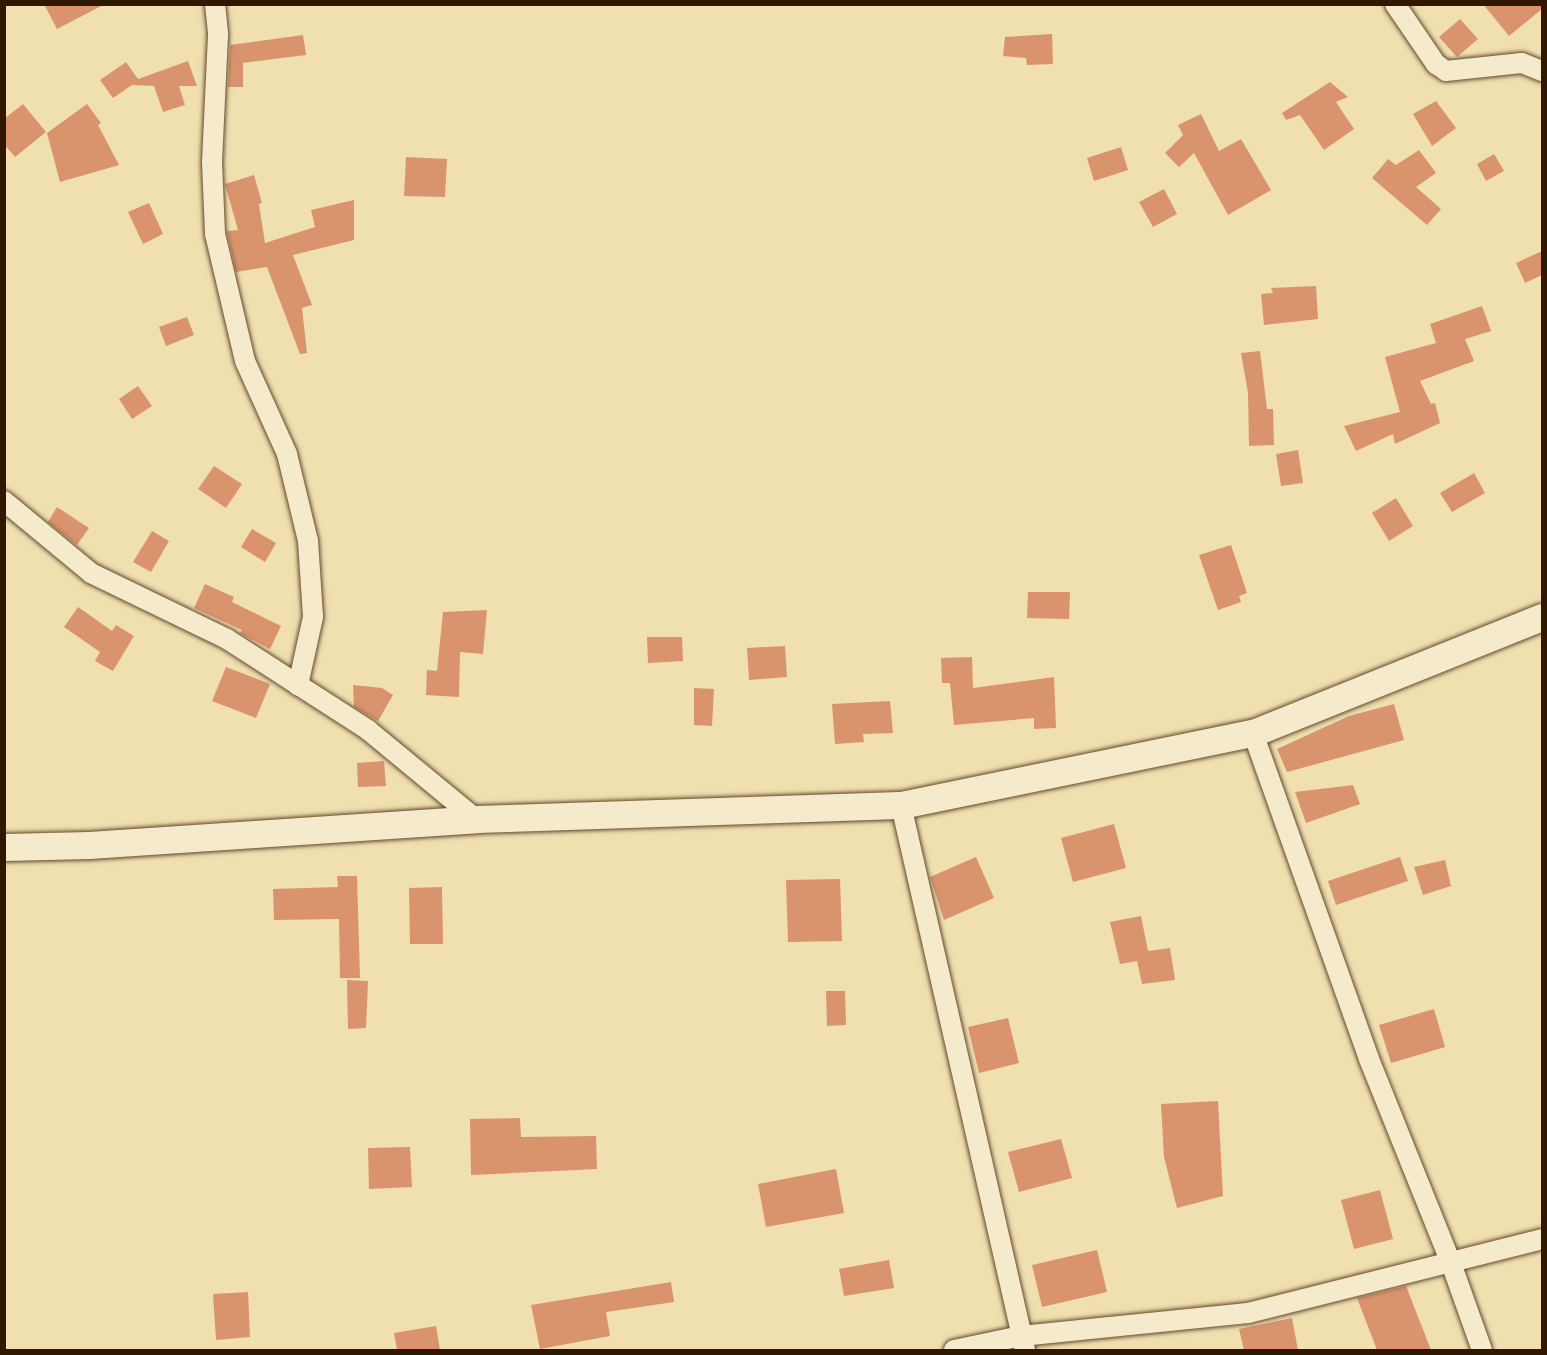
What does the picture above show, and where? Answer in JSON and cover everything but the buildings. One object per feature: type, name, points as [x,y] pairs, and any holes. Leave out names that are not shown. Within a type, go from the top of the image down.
[{"type":"main road","points":[[4,847],[89,845],[476,819],[901,805],[1253,733],[1542,617]]},
{"type":"street","points":[[215,4],[218,35],[212,162],[215,234],[245,360],[287,454],[308,541],[313,617],[298,685]]},
{"type":"street","points":[[1395,4],[1436,64],[1446,71],[1522,63],[1542,71]]},
{"type":"street","points":[[4,501],[91,573],[227,639],[368,730],[476,819]]},
{"type":"street","points":[[1253,733],[1369,1059],[1451,1263],[1482,1350]]},
{"type":"street","points":[[901,805],[1023,1343]]},
{"type":"street","points":[[954,1350],[1248,1313],[1542,1239]]}]
